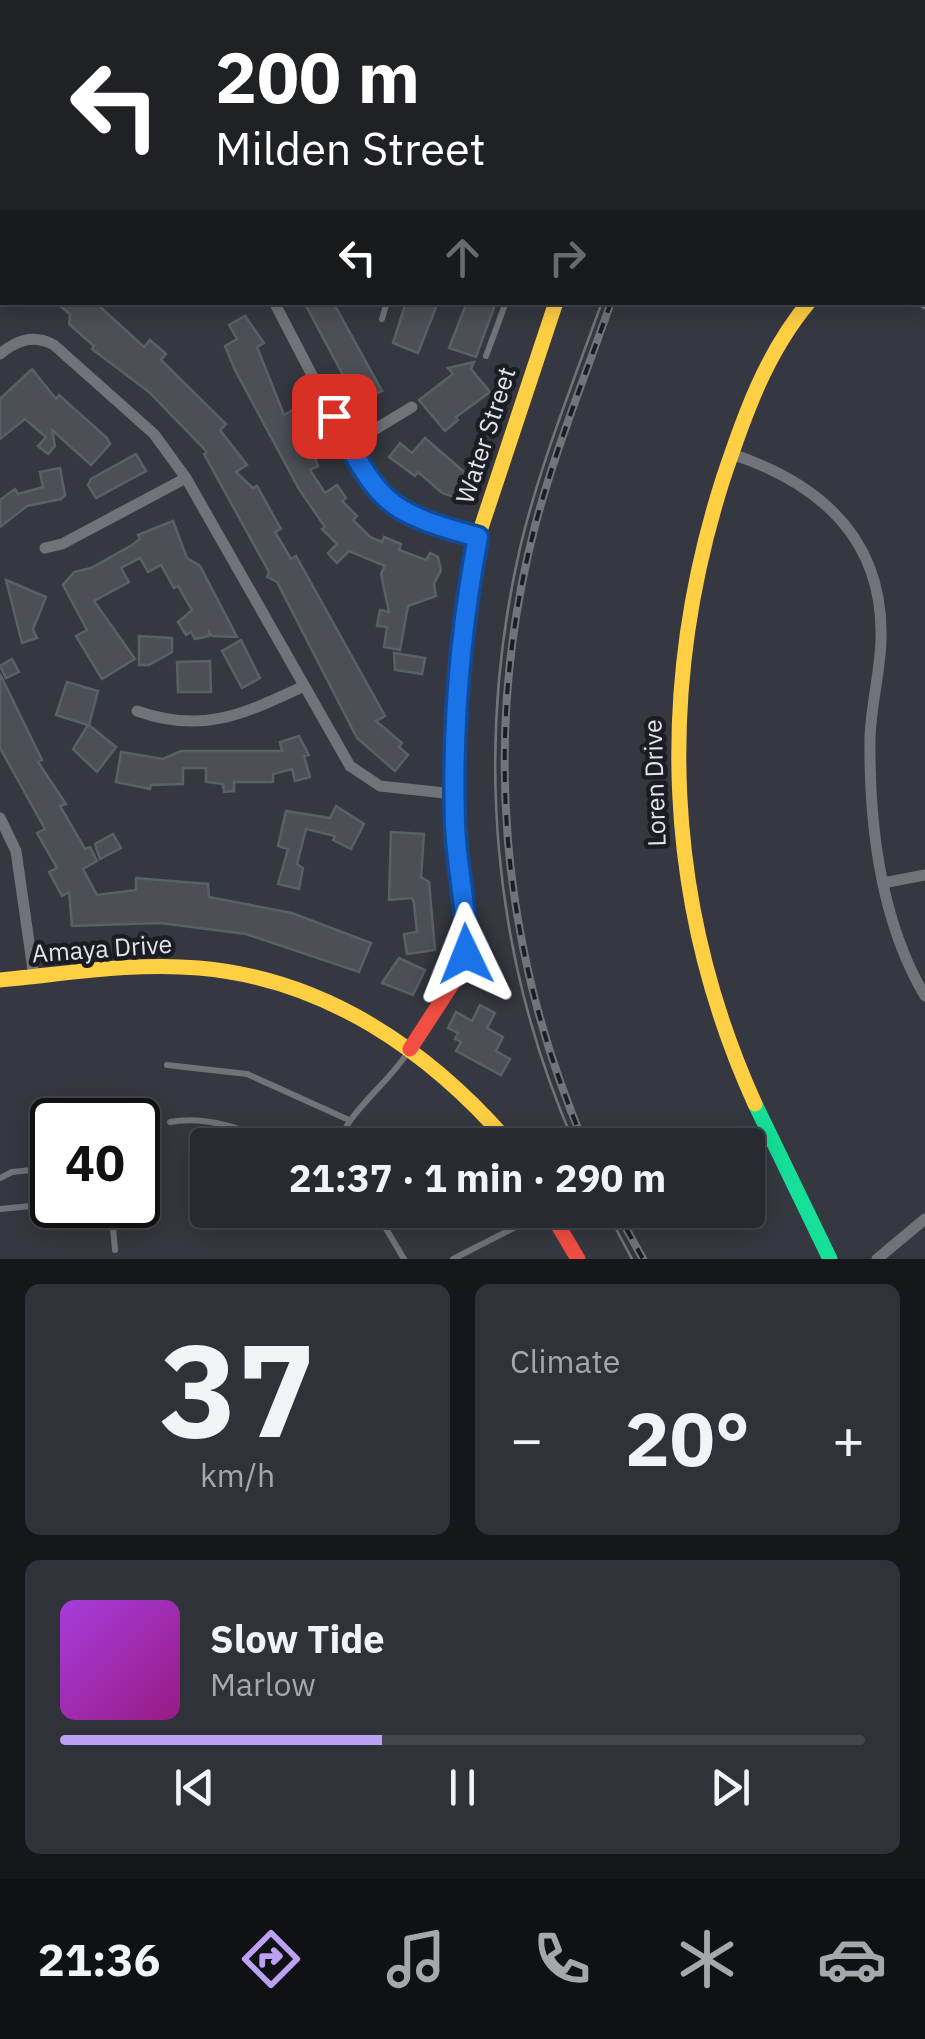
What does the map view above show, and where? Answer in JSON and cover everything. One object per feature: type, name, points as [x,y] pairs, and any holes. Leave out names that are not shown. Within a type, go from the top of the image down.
[{"type":"street","points":[[276,305],[365,477],[404,514],[478,537]]},
{"type":"street","name":"Water Street","points":[[410,1049],[458,976],[466,954],[453,726],[465,604],[478,537],[555,305]]},
{"type":"street","name":"Loren Drive","points":[[807,305],[761,380],[732,454],[691,591],[674,718],[680,845],[701,957],[728,1041],[830,1259]]},
{"type":"street","points":[[4,351],[19,340],[42,339],[54,345],[154,434],[186,478],[350,766],[380,786],[454,794]]},
{"type":"street","points":[[348,445],[412,407]]},
{"type":"street","points":[[732,454],[777,470],[830,506],[854,537],[871,576],[881,644],[870,766],[883,883],[895,932],[925,996]]},
{"type":"street","points":[[45,548],[62,544],[186,478]]},
{"type":"street","points":[[137,711],[169,722],[233,719],[302,687]]},
{"type":"street","points":[[0,818],[16,851],[34,977]]},
{"type":"street","points":[[883,883],[925,875]]},
{"type":"street","name":"Amaya Drive","points":[[0,980],[128,966],[233,973],[326,1002],[410,1049],[458,1088],[495,1128]]},
{"type":"street","points":[[877,1259],[925,1219]]},
{"type":"street","points":[[560,1228],[578,1259]]},
{"type":"lane","points":[[382,320],[385,305]]},
{"type":"lane","points":[[486,356],[505,305]]},
{"type":"lane","points":[[345,1128],[394,1074],[410,1049]]},
{"type":"lane","points":[[167,1065],[247,1074],[349,1120]]},
{"type":"lane","points":[[170,1122],[191,1118],[233,1128]]},
{"type":"lane","points":[[0,1178],[30,1170]]},
{"type":"lane","points":[[0,1208],[30,1206]]},
{"type":"lane","points":[[113,1228],[115,1250]]},
{"type":"lane","points":[[386,1228],[404,1259]]},
{"type":"lane","points":[[453,1259],[514,1228]]},
{"type":"building","points":[[59,305],[98,305],[144,347],[150,340],[166,354],[161,360],[226,424],[220,430],[247,465],[236,472],[253,488],[257,486],[281,529],[275,532],[291,559],[296,556],[385,716],[376,721],[402,743],[399,747],[408,755],[395,771],[357,738],[277,582],[267,577],[269,572],[204,454],[207,452],[149,392],[92,349],[94,346],[69,324],[70,314]]},
{"type":"building","points":[[306,305],[335,305],[382,391],[358,403]]},
{"type":"building","points":[[405,305],[437,305],[418,353],[393,343]]},
{"type":"building","points":[[466,305],[495,305],[476,357],[449,348]]},
{"type":"building","points":[[245,316],[264,343],[257,347],[284,415],[296,408],[304,424],[318,466],[310,470],[325,493],[337,485],[346,498],[342,501],[357,516],[353,520],[370,537],[382,542],[384,537],[401,544],[399,550],[426,560],[430,553],[438,557],[441,570],[434,584],[436,596],[408,606],[400,650],[384,647],[387,627],[377,626],[380,610],[389,612],[381,574],[385,566],[349,551],[337,563],[331,557],[328,553],[337,544],[322,529],[325,527],[299,489],[235,370],[225,346],[237,339],[229,325]]},
{"type":"building","points":[[474,362],[471,369],[490,392],[456,417],[458,420],[445,431],[419,400],[453,374],[448,368]]},
{"type":"building","points":[[32,369],[56,399],[59,395],[107,438],[110,444],[91,465],[52,430],[55,446],[48,454],[38,446],[46,437],[25,419],[0,439],[0,399]]},
{"type":"building","points":[[425,438],[470,477],[463,500],[442,493],[418,472],[415,476],[389,457],[400,443],[412,453]]},
{"type":"building","points":[[136,454],[146,471],[96,498],[88,485],[91,479]]},
{"type":"building","points":[[60,468],[65,495],[61,499],[27,506],[0,527],[0,500],[15,489],[18,494],[43,487],[40,472]]},
{"type":"building","points":[[173,521],[187,558],[200,566],[237,637],[212,636],[209,632],[209,636],[195,639],[191,632],[186,635],[178,622],[192,610],[178,586],[174,588],[161,565],[148,572],[140,558],[121,568],[129,582],[94,601],[135,659],[102,679],[76,636],[87,630],[63,585],[74,572],[91,568],[132,545],[140,539],[138,535]]},
{"type":"building","points":[[6,580],[46,597],[33,629],[37,638],[22,643]]},
{"type":"building","points":[[139,636],[172,638],[172,652],[149,665],[139,665]]},
{"type":"building","points":[[241,640],[260,678],[242,688],[222,651]]},
{"type":"building","points":[[394,653],[425,658],[422,674],[395,670]]},
{"type":"building","points":[[12,659],[19,672],[6,678],[0,666]]},
{"type":"building","points":[[210,661],[211,692],[178,692],[177,662]]},
{"type":"building","points":[[0,674],[42,760],[38,762],[66,804],[60,806],[85,849],[90,847],[97,861],[83,869],[97,895],[136,890],[136,878],[208,884],[209,897],[292,913],[371,943],[359,972],[246,934],[160,923],[72,926],[69,892],[62,896],[49,872],[57,868],[37,833],[45,829],[0,748]]},
{"type":"building","points":[[67,682],[98,691],[89,725],[116,747],[97,772],[73,749],[88,725],[56,715]]},
{"type":"building","points":[[299,736],[309,755],[304,756],[310,777],[295,781],[292,769],[273,774],[273,782],[234,782],[234,791],[224,792],[223,784],[206,782],[206,768],[183,768],[183,784],[151,785],[150,789],[116,782],[121,752],[163,759],[181,751],[282,751],[280,742]]},
{"type":"building","points":[[336,806],[364,824],[351,849],[333,840],[335,836],[306,829],[297,864],[303,868],[299,889],[278,884],[288,849],[278,846],[286,811],[330,818]]},
{"type":"building","points":[[391,832],[424,834],[421,877],[429,882],[435,950],[407,954],[404,934],[417,932],[414,903],[412,898],[389,900]]},
{"type":"building","points":[[113,834],[121,848],[100,859],[95,844]]},
{"type":"building","points":[[399,958],[425,970],[413,995],[382,983]]},
{"type":"building","points":[[480,1005],[495,1013],[487,1028],[503,1037],[496,1051],[510,1059],[501,1075],[456,1051],[461,1042],[455,1039],[458,1033],[448,1028],[456,1012],[472,1021]]},
{"type":"tram line","points":[[568,1128],[525,1001],[509,926],[495,776],[498,700],[506,624],[528,517],[601,305]]},
{"type":"tram line","points":[[616,1228],[632,1259]]},
{"type":"railway","points":[[578,1128],[556,1070],[534,994],[518,917],[508,840],[505,761],[508,683],[518,604],[535,526],[610,305]]},
{"type":"railway","points":[[626,1228],[643,1259]]},
{"type":"traffic: fast","points":[[755,1104],[830,1259]]},
{"type":"traffic: slow","points":[[462,632],[478,537],[555,305]]},
{"type":"traffic: slow","points":[[755,1104],[725,1028],[702,951],[687,873],[680,795],[680,716],[687,637],[701,558],[723,479],[768,364],[807,305]]},
{"type":"traffic: slow","points":[[0,980],[149,966],[199,968],[290,987],[372,1025],[410,1051],[446,1079],[496,1128]]},
{"type":"traffic: jam","points":[[410,1049],[458,975],[465,953],[453,725],[462,632]]},
{"type":"traffic: jam","points":[[560,1228],[578,1259]]},
{"type":"route","points":[[334,416],[365,477],[386,502],[420,522],[478,537],[465,604],[453,726],[455,829],[466,954]]}]
